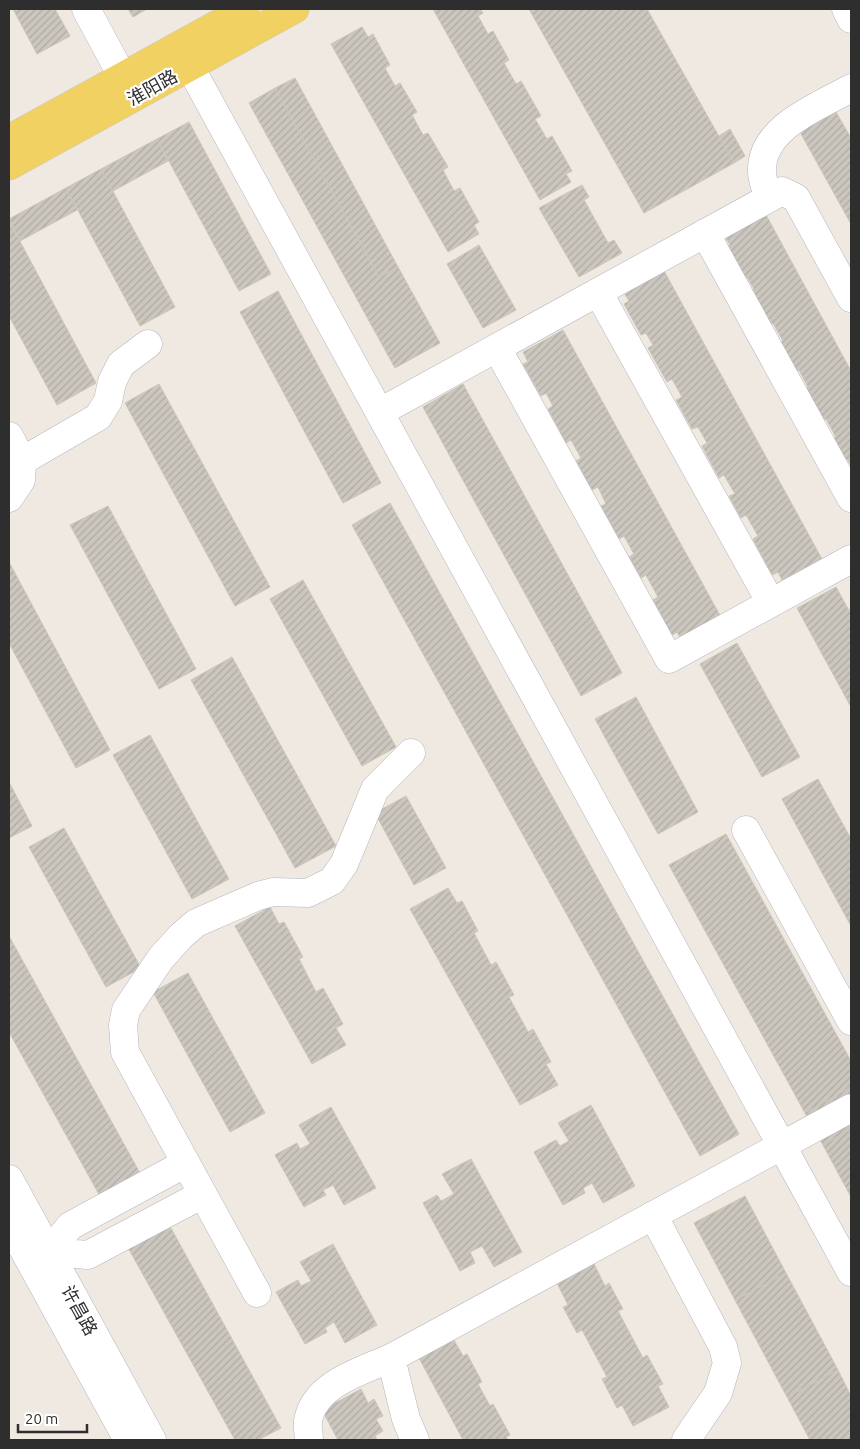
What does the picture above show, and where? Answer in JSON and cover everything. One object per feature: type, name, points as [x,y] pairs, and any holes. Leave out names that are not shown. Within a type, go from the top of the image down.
[{"type":"main road","name":"淮阳路","points":[[9,166],[184,56],[246,9]]},
{"type":"main road","name":"淮阳路","points":[[9,139],[122,76],[184,56],[295,9]]},
{"type":"street","points":[[86,9],[122,76]]},
{"type":"street","points":[[846,9],[851,18]]},
{"type":"street","points":[[184,56],[851,1272]]},
{"type":"street","points":[[769,198],[761,172],[764,158],[774,137],[787,125],[851,88]]},
{"type":"street","points":[[380,412],[782,191],[796,198],[851,298]]},
{"type":"street","points":[[705,233],[851,498]]},
{"type":"street","points":[[598,292],[771,603]]},
{"type":"street","points":[[22,461],[98,417],[108,401],[112,382],[121,364],[148,344]]},
{"type":"street","points":[[497,348],[669,659],[851,559]]},
{"type":"street","points":[[9,436],[22,461],[21,480],[9,498]]},
{"type":"street","points":[[257,1293],[125,1052],[123,1025],[126,1010],[162,958],[196,923],[258,896],[274,892],[308,893],[332,881],[344,864],[375,789],[411,753]]},
{"type":"street","points":[[746,830],[851,1021]]},
{"type":"street","points":[[309,1440],[308,1421],[316,1403],[329,1387],[390,1358],[851,1108]]},
{"type":"street","points":[[49,1252],[70,1226],[186,1163]]},
{"type":"street","name":"许昌路","points":[[9,1179],[152,1440]]},
{"type":"street","points":[[49,1252],[88,1254],[202,1194]]},
{"type":"street","points":[[653,1215],[723,1347],[727,1363],[718,1394],[686,1440]]},
{"type":"street","name":"许昌路","points":[[9,1223],[128,1440]]},
{"type":"street","points":[[390,1358],[406,1418],[415,1440]]},
{"type":"building","points":[[13,9],[55,9],[70,36],[37,54]]},
{"type":"building","points":[[128,9],[147,9],[133,17]]},
{"type":"building","points":[[433,9],[480,9],[483,13],[478,16],[488,34],[493,31],[509,60],[504,63],[516,84],[521,81],[541,116],[535,119],[547,139],[552,136],[572,171],[566,174],[571,182],[540,200]]},
{"type":"building","points":[[529,9],[647,9],[734,163],[644,213]]},
{"type":"building","points":[[362,27],[368,37],[373,34],[390,65],[385,68],[395,86],[400,83],[417,112],[412,115],[423,135],[428,133],[448,167],[443,170],[454,191],[460,188],[479,222],[474,225],[479,234],[448,252],[331,44]]},
{"type":"building","points":[[295,78],[398,267],[379,277],[275,88]]},
{"type":"building","points":[[275,88],[379,277],[398,267],[440,343],[395,368],[249,103]]},
{"type":"building","points":[[836,112],[851,138],[851,224],[800,132]]},
{"type":"building","points":[[189,122],[271,274],[239,291],[157,139]]},
{"type":"building","points":[[730,129],[745,156],[734,163],[719,136]]},
{"type":"building","points":[[157,139],[168,161],[113,191],[101,169]]},
{"type":"building","points":[[101,169],[175,307],[140,326],[66,188]]},
{"type":"building","points":[[582,185],[589,197],[584,200],[608,243],[614,240],[622,253],[579,277],[539,208]]},
{"type":"building","points":[[66,188],[77,210],[20,241],[9,219]]},
{"type":"building","points":[[765,213],[851,371],[851,465],[847,459],[842,462],[831,440],[836,437],[826,419],[821,422],[803,390],[808,387],[799,370],[794,373],[778,344],[783,341],[773,323],[768,326],[749,292],[754,289],[747,277],[742,279],[725,248],[730,245],[724,235]]},
{"type":"building","points":[[9,221],[96,383],[57,405],[9,316]]},
{"type":"building","points":[[479,245],[516,310],[483,328],[447,264]]},
{"type":"building","points":[[663,269],[822,559],[782,580],[778,572],[772,575],[753,539],[758,536],[746,515],[741,518],[729,496],[735,494],[724,475],[719,478],[702,446],[707,443],[698,427],[692,429],[676,400],[682,397],[672,379],[667,382],[648,348],[653,345],[646,333],[641,335],[624,304],[629,301],[623,291]]},
{"type":"building","points":[[278,291],[381,483],[343,503],[240,312]]},
{"type":"building","points":[[563,330],[722,619],[682,641],[677,632],[672,635],[653,600],[658,597],[646,575],[641,578],[629,557],[634,554],[624,536],[619,539],[601,506],[606,504],[598,487],[592,490],[576,461],[581,458],[571,440],[566,443],[548,409],[553,406],[546,393],[541,396],[523,364],[528,362],[523,352]]},
{"type":"building","points":[[159,384],[270,587],[235,606],[125,403]]},
{"type":"building","points":[[463,384],[622,673],[581,696],[423,407]]},
{"type":"building","points":[[390,503],[739,1134],[700,1156],[352,525]]},
{"type":"building","points":[[108,506],[196,669],[159,689],[70,525]]},
{"type":"building","points":[[9,562],[110,750],[76,768],[9,643]]},
{"type":"building","points":[[303,580],[396,747],[362,766],[270,599]]},
{"type":"building","points":[[836,587],[851,614],[851,707],[797,608]]},
{"type":"building","points":[[737,643],[800,757],[762,777],[700,664]]},
{"type":"building","points":[[232,657],[336,846],[295,868],[191,680]]},
{"type":"building","points":[[636,697],[698,812],[658,834],[595,719]]},
{"type":"building","points":[[150,735],[229,879],[192,899],[113,755]]},
{"type":"building","points":[[818,779],[851,839],[851,926],[782,799]]},
{"type":"building","points":[[9,782],[32,826],[9,838]]},
{"type":"building","points":[[406,796],[446,868],[414,885],[375,813]]},
{"type":"building","points":[[64,828],[141,968],[106,987],[29,847]]},
{"type":"building","points":[[726,834],[851,1061],[851,1087],[805,1113],[669,865]]},
{"type":"building","points":[[448,888],[457,903],[462,901],[478,931],[474,933],[491,965],[496,962],[514,995],[509,997],[528,1032],[533,1029],[551,1062],[546,1064],[558,1085],[520,1105],[410,909]]},
{"type":"building","points":[[270,907],[279,924],[284,922],[303,957],[299,959],[316,992],[323,988],[343,1024],[336,1028],[346,1045],[312,1064],[235,926]]},
{"type":"building","points":[[9,936],[141,1175],[101,1198],[9,1032]]},
{"type":"building","points":[[188,973],[265,1113],[230,1132],[153,992]]},
{"type":"building","points":[[851,1087],[851,1129],[823,1145],[805,1113]]},
{"type":"building","points":[[591,1105],[635,1186],[603,1203],[592,1183],[583,1188],[585,1193],[563,1205],[534,1152],[556,1140],[560,1146],[569,1141],[558,1123]]},
{"type":"building","points":[[331,1107],[376,1188],[344,1205],[333,1185],[323,1190],[326,1195],[304,1207],[275,1155],[297,1143],[300,1149],[310,1144],[299,1125]]},
{"type":"building","points":[[851,1129],[851,1197],[823,1145]]},
{"type":"building","points":[[471,1159],[522,1252],[494,1267],[482,1246],[470,1252],[475,1263],[460,1271],[423,1203],[437,1195],[441,1201],[454,1194],[442,1174]]},
{"type":"building","points":[[745,1196],[786,1273],[735,1300],[694,1223]]},
{"type":"building","points":[[167,1221],[281,1428],[258,1440],[235,1440],[126,1244]]},
{"type":"building","points":[[333,1244],[377,1325],[345,1343],[334,1322],[325,1328],[327,1332],[305,1344],[276,1292],[298,1280],[301,1286],[311,1281],[300,1262]]},
{"type":"building","points":[[594,1264],[605,1286],[609,1283],[623,1309],[618,1311],[643,1358],[647,1355],[663,1384],[658,1386],[669,1407],[633,1426],[622,1405],[617,1408],[602,1379],[607,1377],[582,1330],[577,1333],[563,1307],[568,1305],[557,1283]]},
{"type":"building","points":[[786,1273],[838,1370],[787,1397],[735,1300]]},
{"type":"building","points":[[454,1340],[463,1356],[467,1354],[482,1382],[478,1384],[490,1406],[493,1404],[510,1435],[506,1437],[508,1440],[463,1440],[419,1358]]},
{"type":"building","points":[[838,1370],[851,1396],[851,1440],[810,1440],[787,1397]]},
{"type":"building","points":[[361,1389],[368,1403],[374,1399],[383,1416],[376,1419],[383,1431],[375,1436],[377,1440],[338,1440],[322,1410]]}]
